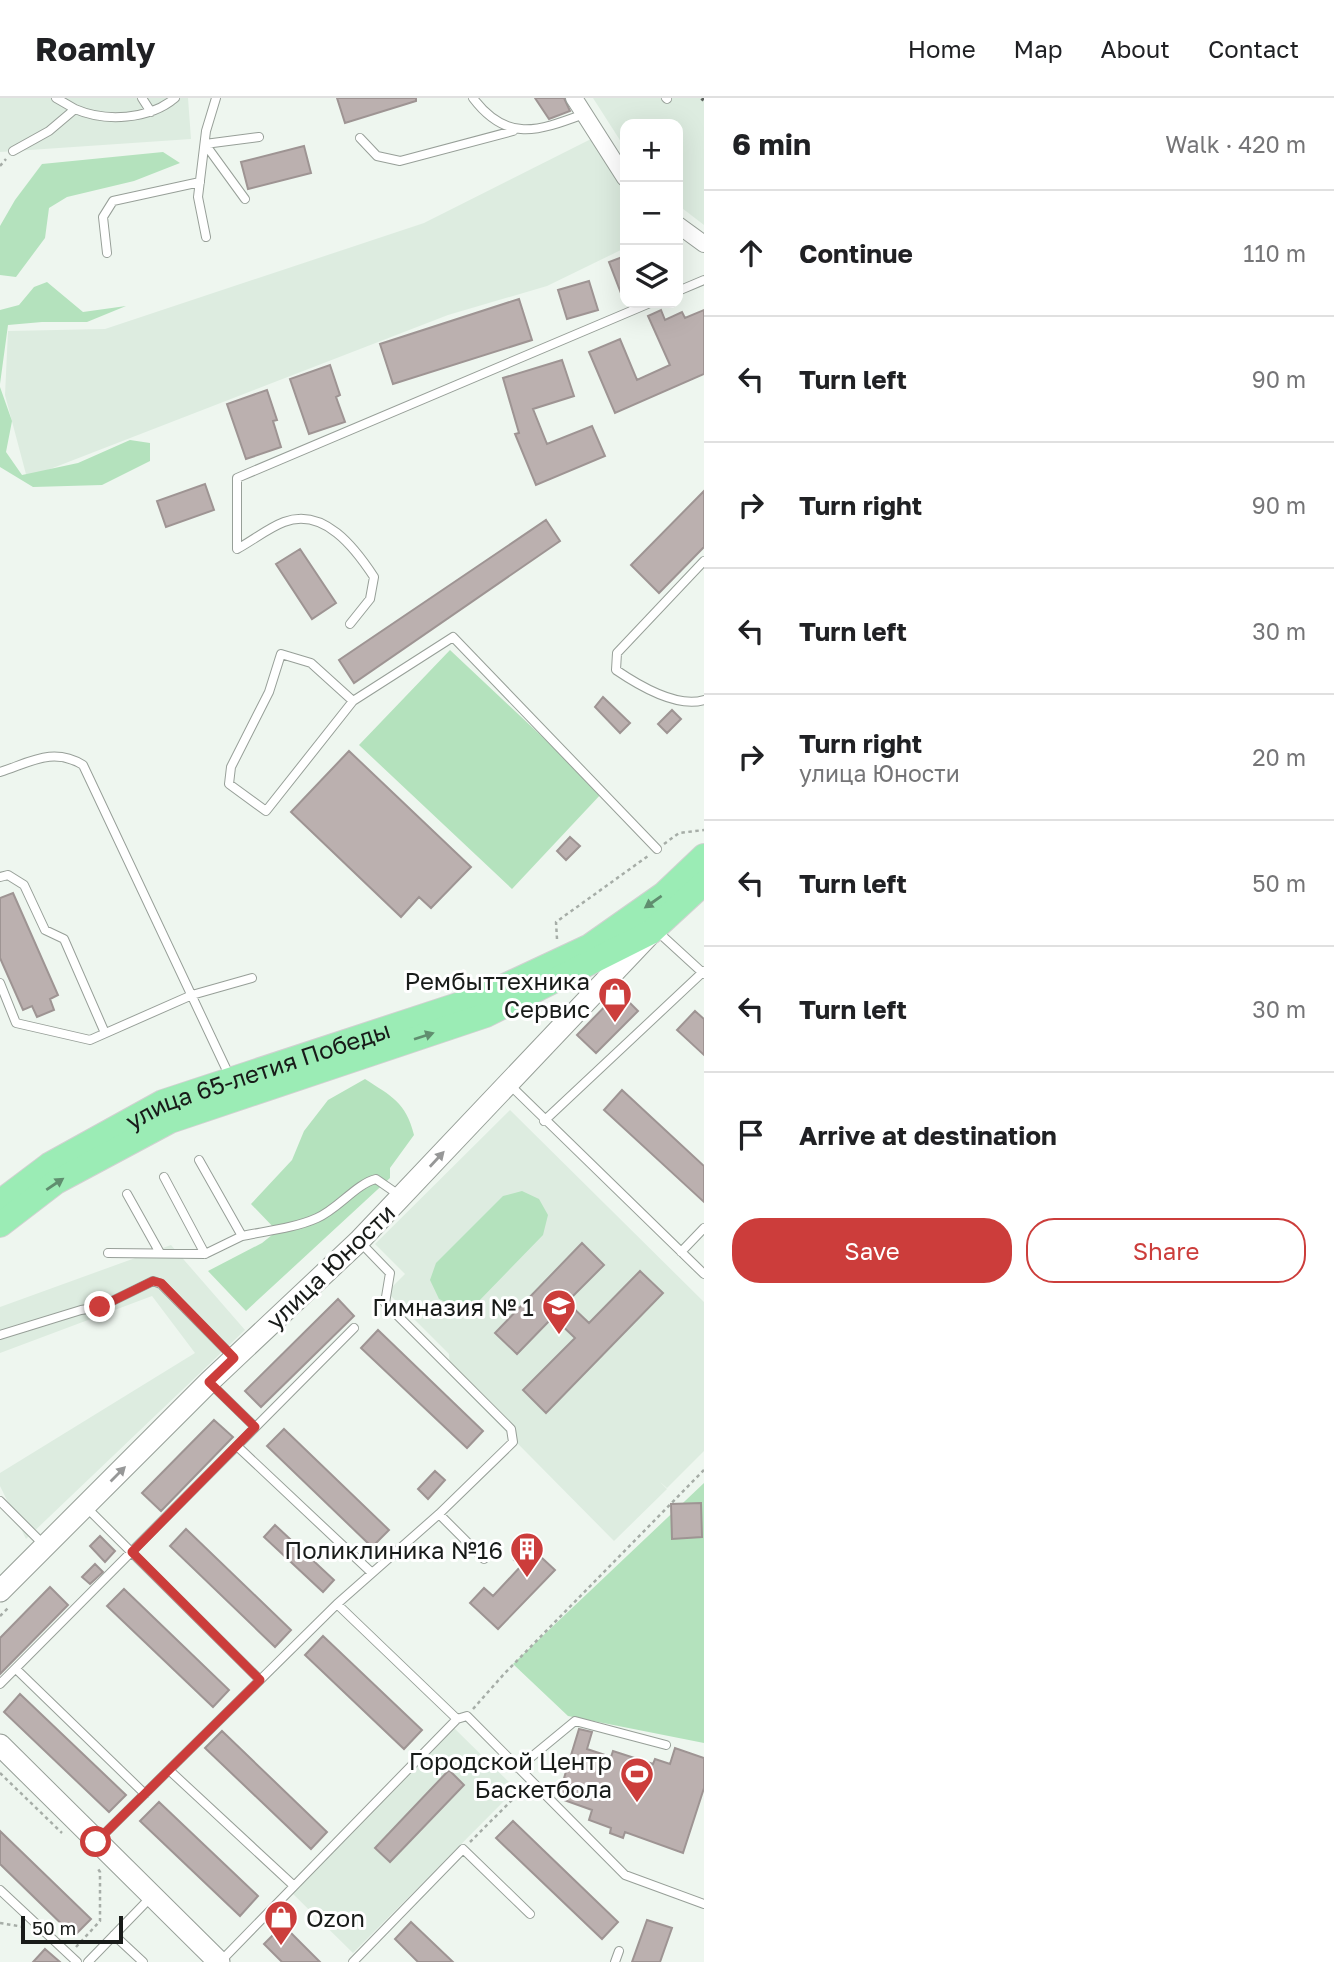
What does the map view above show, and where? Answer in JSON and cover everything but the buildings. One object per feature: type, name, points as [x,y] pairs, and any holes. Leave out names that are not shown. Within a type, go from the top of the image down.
[{"type":"main road","name":"улица 65-летия Победы","points":[[0,1202],[49,1165],[163,1102],[491,993],[590,946],[664,894],[704,856]]},
{"type":"main road","name":"улица 65-летия Победы","points":[[0,1225],[56,1182],[170,1121],[486,1015],[653,930],[704,883]]},
{"type":"street","points":[[574,98],[620,170]]},
{"type":"street","points":[[683,229],[704,244]]},
{"type":"street","name":"улица Юности","points":[[0,1591],[209,1382],[359,1241],[653,930]]},
{"type":"street","points":[[0,1745],[220,1962]]},
{"type":"lane","points":[[56,98],[89,115],[130,116],[151,112],[175,98]]},
{"type":"lane","points":[[142,98],[151,112]]},
{"type":"lane","points":[[206,237],[198,197],[205,144],[216,98]]},
{"type":"lane","points":[[473,98],[484,113],[513,131]]},
{"type":"lane","points":[[13,151],[49,131],[75,109]]},
{"type":"lane","points":[[360,138],[377,156],[400,161],[513,131],[548,128],[584,114]]},
{"type":"lane","points":[[205,144],[258,137]]},
{"type":"lane","points":[[205,144],[245,198]]},
{"type":"lane","points":[[107,253],[103,217],[113,201],[200,182]]},
{"type":"lane","points":[[683,289],[704,280]]},
{"type":"lane","points":[[350,624],[370,599],[374,577],[359,554],[330,526],[304,519],[285,522],[237,550],[237,478],[638,308]]},
{"type":"lane","points":[[704,561],[617,653],[614,662],[616,670],[638,685],[690,703],[704,701]]},
{"type":"lane","points":[[353,701],[311,663],[281,654],[269,692],[231,767],[229,784],[266,811],[353,701],[453,637],[657,849]]},
{"type":"lane","points":[[0,772],[46,757],[66,755],[83,765],[232,1080]]},
{"type":"lane","points":[[0,877],[8,875],[24,885],[45,930],[64,939],[105,1033]]},
{"type":"lane","points":[[544,1121],[703,973],[653,930]]},
{"type":"lane","points":[[0,983],[16,1023],[90,1041],[192,995],[252,978]]},
{"type":"lane","points":[[508,1083],[704,1274]]},
{"type":"lane","points":[[199,1160],[242,1236]]},
{"type":"lane","points":[[164,1177],[205,1254]]},
{"type":"lane","points":[[108,1253],[205,1254],[242,1236],[316,1219],[351,1197],[365,1182],[376,1179],[402,1196]]},
{"type":"lane","points":[[127,1194],[160,1254]]},
{"type":"lane","points":[[681,1252],[704,1228]]},
{"type":"lane","points":[[96,1842],[337,1604],[511,1447],[513,1433],[385,1303],[390,1273],[359,1241]]},
{"type":"lane","points":[[0,1335],[81,1310],[100,1307],[153,1281],[161,1283],[234,1358]]},
{"type":"lane","points":[[0,1684],[354,1328]]},
{"type":"lane","points":[[209,1382],[255,1427]]},
{"type":"lane","points":[[237,1446],[372,1573]]},
{"type":"lane","points":[[0,1501],[45,1546]]},
{"type":"lane","points":[[85,1506],[260,1680]]},
{"type":"lane","points":[[439,1514],[484,1559]]},
{"type":"lane","points":[[337,1604],[457,1719]]},
{"type":"lane","points":[[16,1669],[145,1794]]},
{"type":"lane","points":[[220,1962],[457,1719],[467,1716],[625,1875],[704,1904]]},
{"type":"lane","points":[[518,1768],[575,1721],[666,1745]]},
{"type":"lane","points":[[169,1770],[293,1885]]},
{"type":"lane","points":[[359,1960],[463,1849],[530,1914]]},
{"type":"lane","points":[[0,1890],[77,1962]]},
{"type":"lane","points":[[88,1962],[152,1896]]},
{"type":"lane","points":[[114,1935],[144,1962]]},
{"type":"lane","points":[[615,1962],[619,1951]]},
{"type":"path","points":[[558,946],[556,922],[679,833],[704,830]]},
{"type":"path","points":[[467,1716],[504,1674],[704,1470]]},
{"type":"path","points":[[0,1773],[66,1837]]},
{"type":"path","points":[[463,1849],[531,1780]]},
{"type":"path","points":[[68,1955],[100,1921],[100,1872],[94,1864]]},
{"type":"path","points":[[0,1923],[20,1928],[32,1920]]},
{"type":"shaded area","points":[[0,98],[188,98],[191,139],[0,152]]},
{"type":"shaded area","points":[[593,98],[704,98],[704,225],[683,209],[683,119],[620,119],[620,140]]},
{"type":"shaded area","points":[[593,138],[620,179],[620,250],[547,286],[448,315],[27,478],[5,395],[8,331],[105,329],[424,223]]},
{"type":"shaded area","name":"Гимназия № 1","points":[[510,1110],[704,1302],[704,1451],[667,1488],[660,1482],[667,1489],[614,1541],[450,1375],[449,1354],[387,1292],[405,1274],[375,1244]]},
{"type":"shaded area","points":[[171,1245],[245,1330],[26,1539],[0,1486],[0,1473],[195,1353],[152,1296],[0,1353],[0,1307]]},
{"type":"shaded area","points":[[454,1728],[516,1789],[353,1953],[292,1893]]},
{"type":"green space","points":[[163,152],[180,163],[134,181],[67,197],[49,208],[45,238],[16,277],[0,275],[0,226],[15,200],[42,164]]},
{"type":"green space","points":[[47,282],[83,312],[126,306],[87,322],[8,325],[0,384],[0,310],[19,305],[34,287]]},
{"type":"green space","points":[[0,387],[12,421],[6,452],[22,475],[78,463],[130,440],[150,443],[150,461],[102,485],[33,487],[0,467]]},
{"type":"green space","points":[[450,650],[602,793],[512,889],[359,745]]},
{"type":"green space","points":[[365,1079],[390,1095],[402,1107],[414,1135],[390,1168],[390,1178],[246,1311],[208,1271],[262,1243],[277,1231],[251,1204],[292,1160],[304,1131],[328,1100]]},
{"type":"green space","points":[[522,1191],[539,1199],[548,1215],[543,1235],[477,1303],[458,1308],[439,1299],[430,1280],[436,1263],[503,1196]]},
{"type":"green space","points":[[704,1483],[704,1743],[568,1716],[513,1664]]},
{"type":"place","name":"Рембыттехника Сервис","points":[[615,1024]]},
{"type":"place","name":"Гимназия № 1","points":[[559,1336]]},
{"type":"place","name":"Поликлиника №16","points":[[527,1579]]},
{"type":"place","name":"Городской Центр Баскетбола","points":[[637,1804]]},
{"type":"place","name":"Ozon","points":[[281,1947]]},
{"type":"route","points":[[96,1842],[260,1680],[132,1552],[255,1427],[209,1382],[234,1358],[161,1283],[153,1281],[100,1307]]}]
